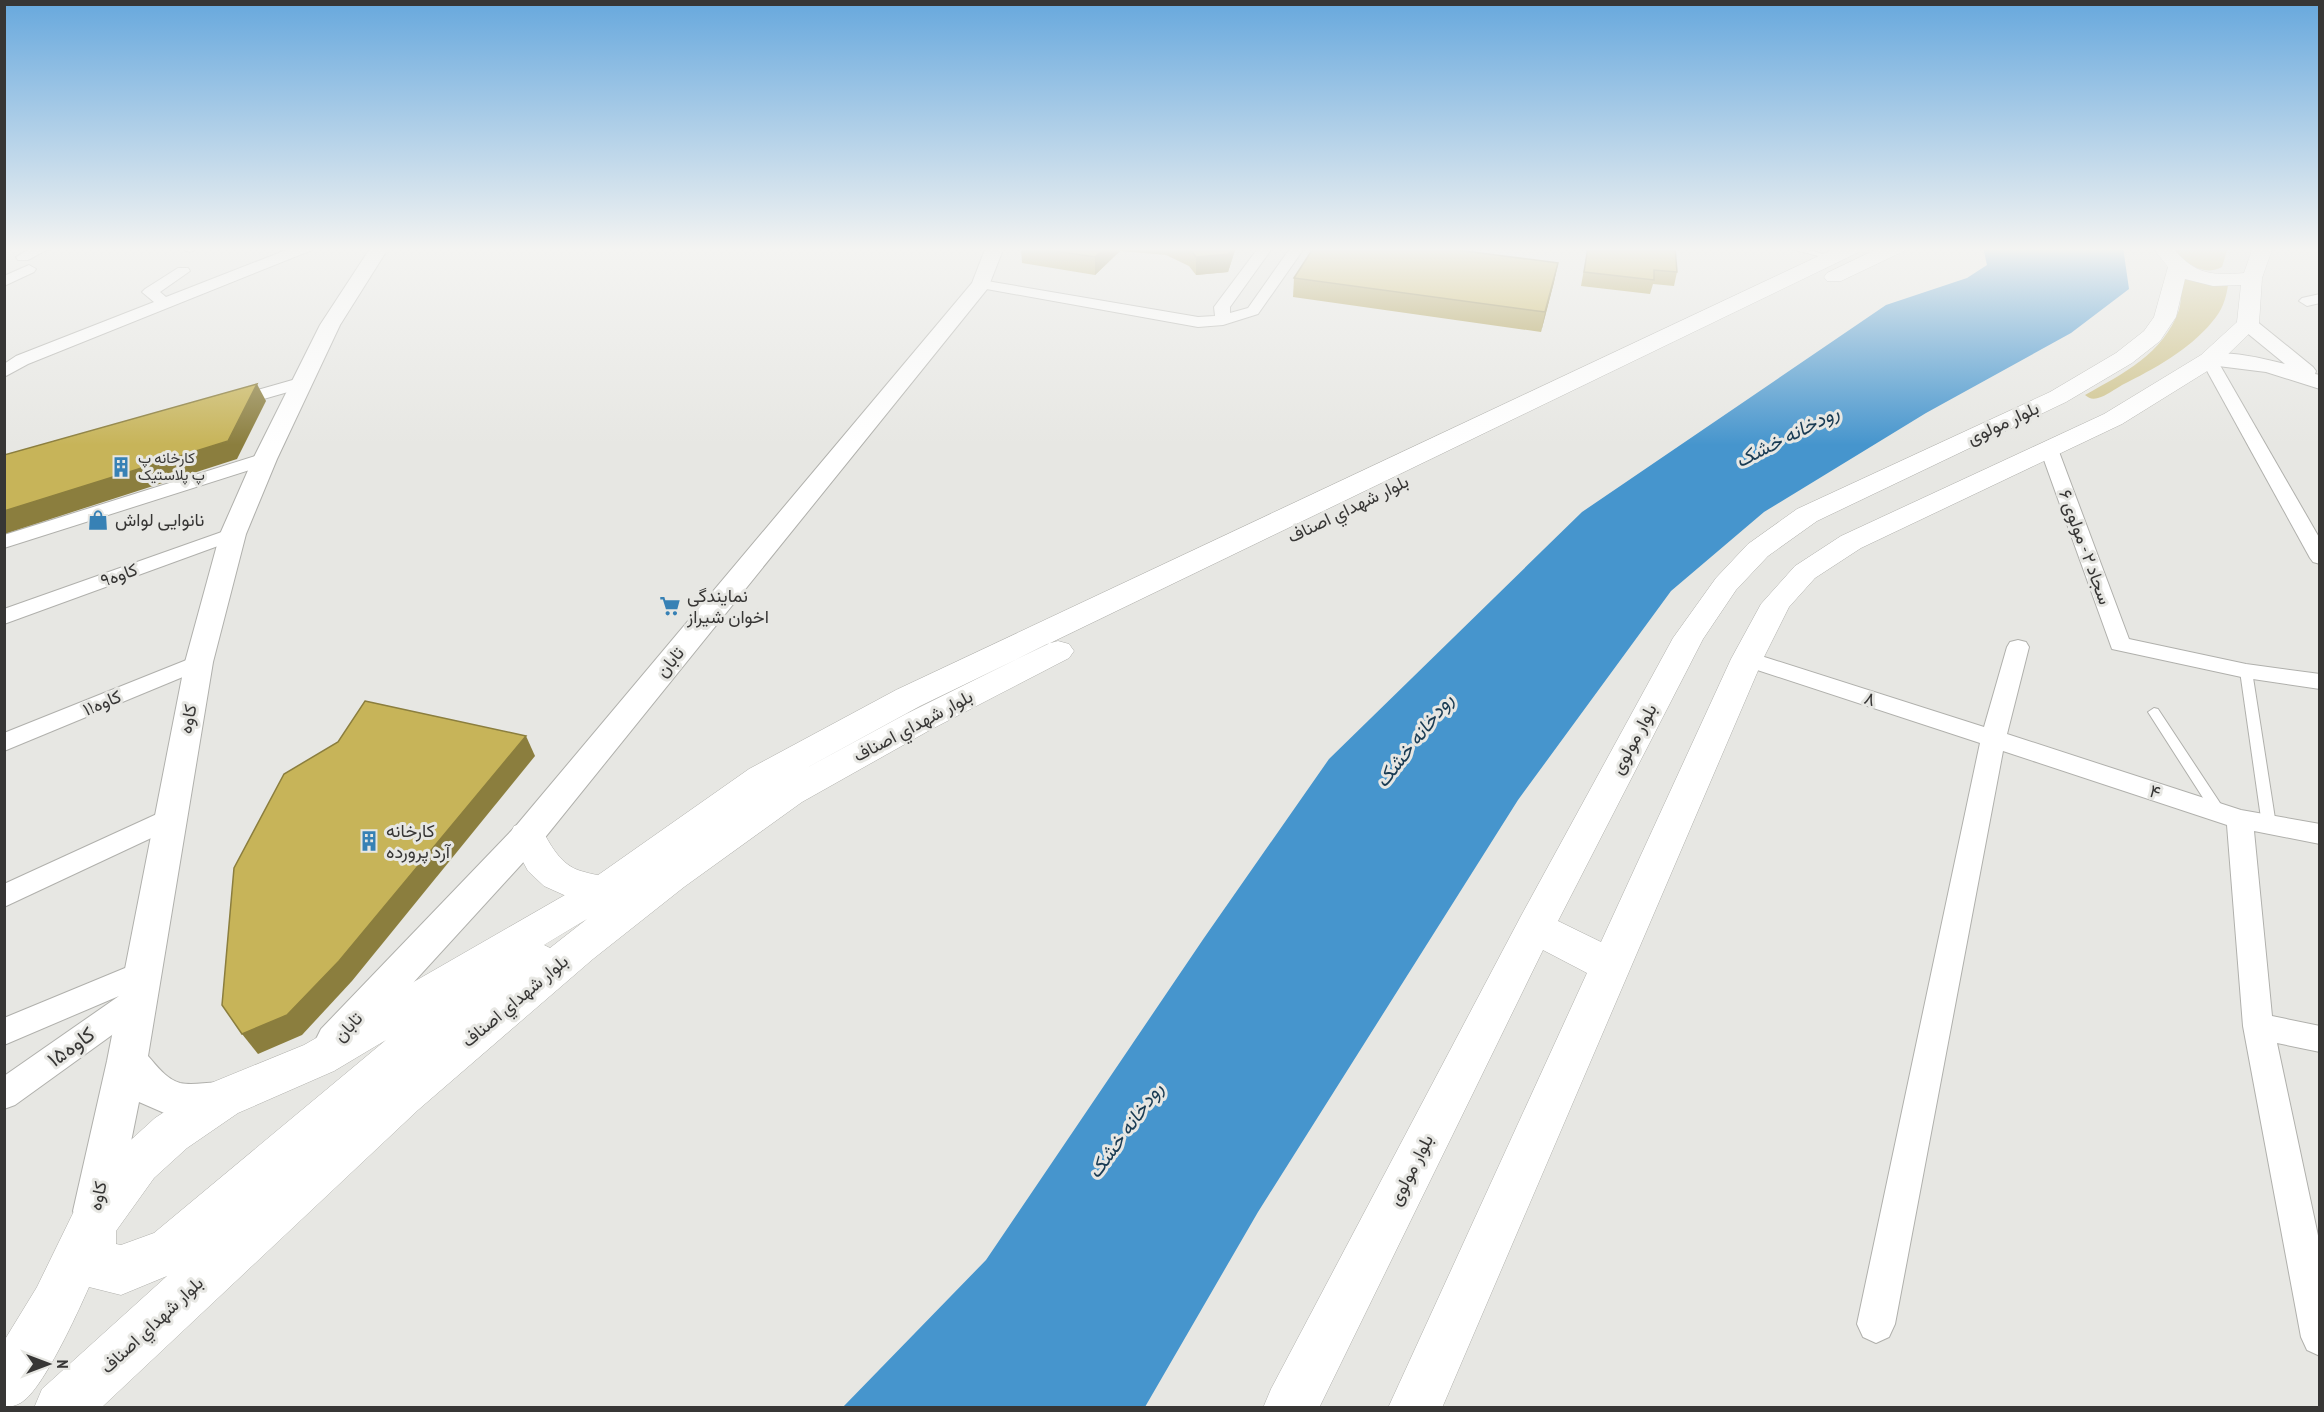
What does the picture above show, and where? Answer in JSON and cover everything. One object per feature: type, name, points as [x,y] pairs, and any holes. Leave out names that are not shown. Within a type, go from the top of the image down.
[{"type":"main road","name":"بلوار شهداي اصناف","points":[[61,1407],[351,1142],[544,975],[622,895],[761,778],[908,698],[1714,313]]},
{"type":"main road","name":"بلوار شهداي اصناف","points":[[4,1383],[16,1371],[55,1305],[93,1223],[138,1163],[171,1132],[222,1099],[319,1058],[622,895],[909,726],[1552,409],[1757,313]]},
{"type":"main road","name":"بلوار مولوی","points":[[1290,1407],[1535,927],[1688,638],[1726,584],[1758,550],[1807,515],[2058,397],[2124,358],[2152,336],[2166,313]]},
{"type":"main road","points":[[1415,1407],[1748,659],[1776,604],[1804,572],[1851,542],[2113,419],[2209,360],[2248,324],[2250,313]]},
{"type":"main road","points":[[2058,397],[2113,419]]},
{"type":"main road","points":[[527,836],[538,860],[553,875],[574,885],[622,895]]},
{"type":"main road","points":[[93,1223],[92,1264],[121,1270],[170,1251],[357,1089],[423,1036],[532,961],[622,895]]},
{"type":"main road","points":[[1535,927],[1610,966]]},
{"type":"street","points":[[4,372],[22,360],[139,313]]},
{"type":"street","name":"کاوه","points":[[93,1223],[127,1061],[199,662],[233,534],[265,459],[338,313]]},
{"type":"street","name":"تابان","points":[[319,1058],[527,836],[957,313]]},
{"type":"street","points":[[1146,313],[1198,322],[1223,320],[1247,313]]},
{"type":"street","points":[[1222,313],[1223,320]]},
{"type":"street","points":[[2248,324],[2319,383]]},
{"type":"street","points":[[4,360],[22,360]]},
{"type":"street","points":[[2319,383],[2289,370],[2269,365],[2234,360],[2209,360],[2319,558]]},
{"type":"street","points":[[211,409],[303,382]]},
{"type":"street","name":"سجاد ۲ - مولوی ۶","points":[[2049,449],[2120,644],[2246,671]]},
{"type":"street","points":[[4,542],[265,459]]},
{"type":"street","name":"کاوه۹","points":[[4,617],[233,534]]},
{"type":"street","points":[[1876,1324],[1993,739],[2018,647]]},
{"type":"street","name":"۸","points":[[1748,659],[1993,739]]},
{"type":"street","name":"کاوه۱۱","points":[[4,743],[199,662]]},
{"type":"street","points":[[2246,671],[2319,682]]},
{"type":"street","name":"۴","points":[[1993,739],[2243,819],[2319,834]]},
{"type":"street","points":[[4,896],[170,818]]},
{"type":"street","points":[[2243,819],[2258,1026],[2319,1337]]},
{"type":"street","points":[[4,1032],[139,986]]},
{"type":"street","name":"کاوه۱۵","points":[[4,1095],[139,986]]},
{"type":"street","points":[[2258,1026],[2319,1039]]},
{"type":"street","points":[[127,1061],[151,1088],[177,1101],[222,1099]]},
{"type":"lane","points":[[2243,819],[2246,671]]},
{"type":"lane","points":[[2154,712],[2243,819]]},
{"type":"shaded area","points":[[2178,313],[2219,313],[2193,341],[2158,365],[2101,397],[2092,399],[2085,395],[2141,361],[2163,339]]},
{"type":"water","name":"رودخانه خشک","points":[[1874,313],[2098,313],[2071,333],[1926,413],[1764,512],[1671,591],[1518,800],[1258,1212],[1145,1407],[843,1407],[986,1260],[1204,938],[1329,759],[1582,512]]},
{"type":"building","points":[[257,384],[228,441],[4,511],[4,455]]},
{"type":"building","name":"کارخانه آرد پرورده","points":[[365,701],[526,736],[339,961],[287,1015],[242,1034],[222,1005],[234,868],[284,774],[338,742]]},
{"type":"place","name":"کارخانه پ پ پلاستیک","points":[[121,467]]},
{"type":"place","name":"نانوایی لواش","points":[[98,520]]},
{"type":"place","name":"نمایندگی اخوان شیراز","points":[[670,606]]},
{"type":"place","name":"کارخانه آرد پرورده","points":[[369,841]]}]
